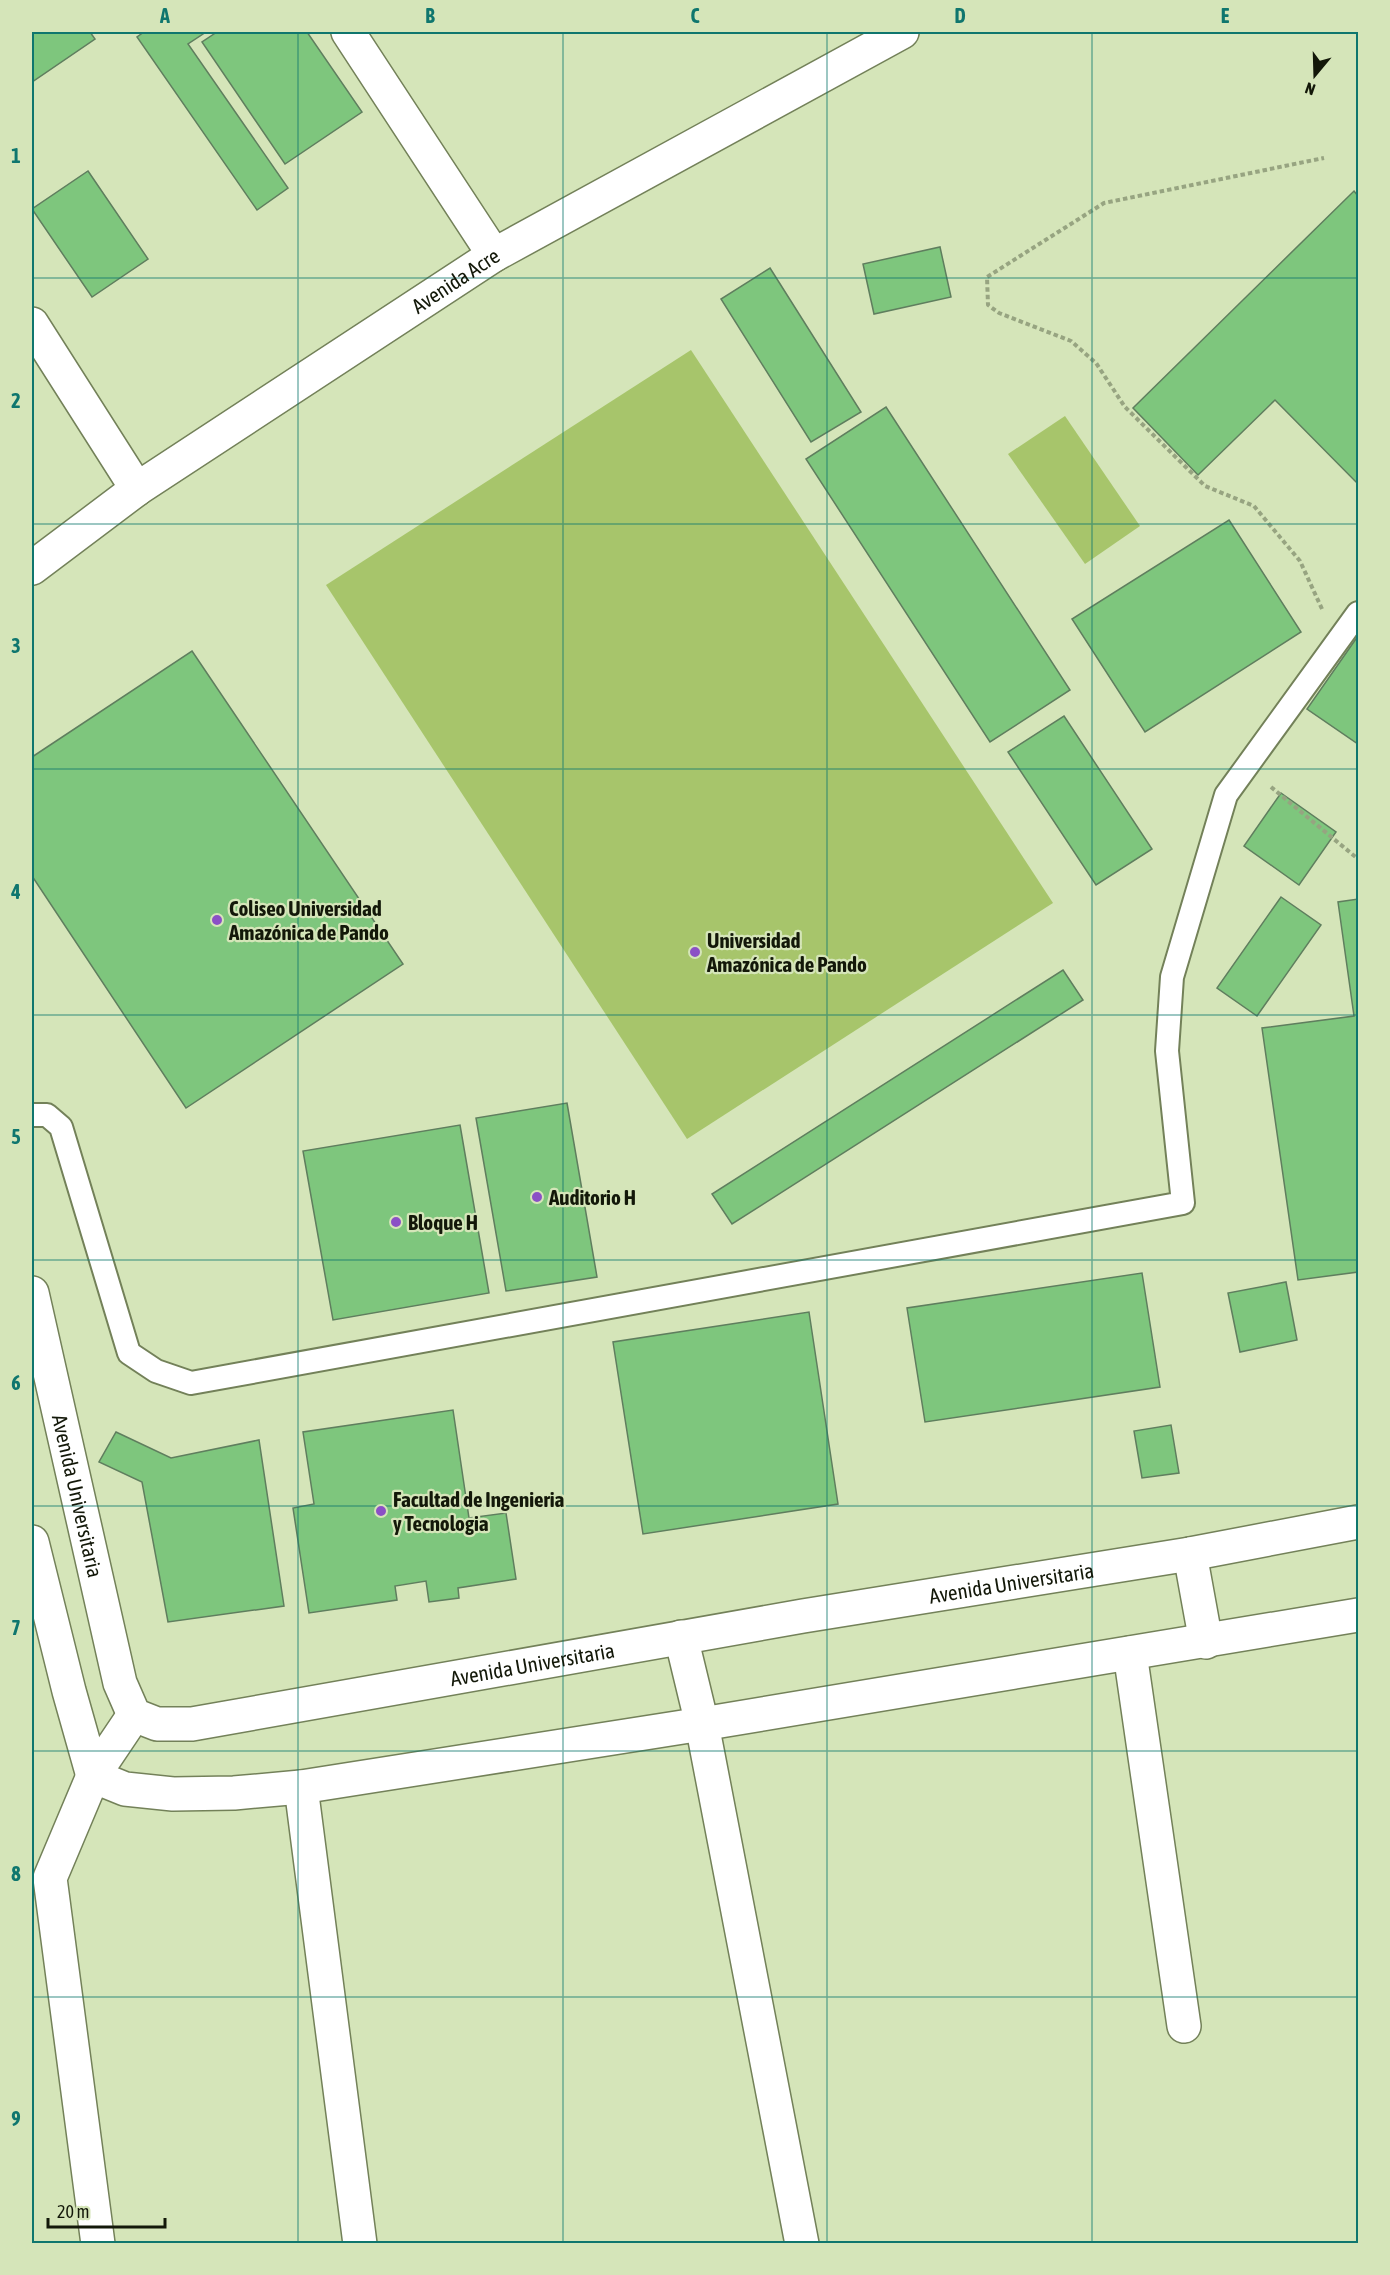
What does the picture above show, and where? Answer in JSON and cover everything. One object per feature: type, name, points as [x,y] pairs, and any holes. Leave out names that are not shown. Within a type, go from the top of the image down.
[{"type":"main road","points":[[348,32],[494,255]]},
{"type":"main road","name":"Avenida Acre","points":[[32,568],[137,489],[494,255],[891,34]]},
{"type":"main road","points":[[32,324],[137,489]]},
{"type":"main road","name":"Avenida Universitaria","points":[[32,1293],[38,1352],[120,1683],[134,1715],[157,1724],[192,1724],[681,1637],[1190,1554],[1359,1522]]},
{"type":"main road","points":[[32,1542],[93,1776]]},
{"type":"main road","points":[[1190,1554],[1206,1642]]},
{"type":"main road","points":[[93,1776],[125,1789],[172,1794],[234,1793],[301,1787],[702,1724],[1359,1615]]},
{"type":"main road","points":[[681,1637],[702,1724],[802,2244]]},
{"type":"main road","points":[[1130,1653],[1184,2026]]},
{"type":"main road","points":[[98,2244],[50,1878],[93,1776],[134,1715]]},
{"type":"main road","points":[[301,1787],[360,2244]]},
{"type":"lane","points":[[32,1115],[47,1115],[61,1127],[129,1353],[156,1371],[191,1383],[1183,1203],[1167,1051],[1172,977],[1226,795],[1359,613]]},
{"type":"path","points":[[1324,158],[1104,203],[987,277],[988,305],[999,313],[1071,340],[1096,363],[1125,407],[1205,486],[1254,506],[1300,561],[1337,642]]},
{"type":"path","points":[[1246,767],[1359,859]]},
{"type":"green space","points":[[691,350],[1053,903],[687,1139],[326,585]]},
{"type":"green space","points":[[1065,416],[1140,526],[1085,564],[1008,454]]},
{"type":"building","points":[[32,32],[90,32],[95,39],[32,82]]},
{"type":"building","points":[[144,32],[206,32],[188,44],[288,188],[257,210],[137,37]]},
{"type":"building","points":[[217,32],[307,32],[362,112],[285,164],[202,42]]},
{"type":"building","points":[[88,171],[148,259],[92,297],[32,209]]},
{"type":"building","points":[[1354,191],[1358,196],[1358,484],[1275,400],[1198,475],[1133,408]]},
{"type":"building","points":[[940,247],[951,297],[874,314],[863,264]]},
{"type":"building","points":[[770,268],[861,412],[811,442],[721,299]]},
{"type":"building","points":[[886,407],[1070,690],[990,742],[806,459]]},
{"type":"building","points":[[1229,520],[1301,632],[1145,732],[1072,619]]},
{"type":"building","points":[[1358,636],[1358,744],[1307,709]]},
{"type":"building","name":"Coliseo Universidad Amazónica de Pando","points":[[192,651],[403,964],[186,1108],[32,876],[32,757]]},
{"type":"building","points":[[1064,716],[1152,849],[1096,885],[1008,752]]},
{"type":"building","points":[[1281,793],[1336,832],[1299,885],[1244,846]]},
{"type":"building","points":[[1281,897],[1321,925],[1257,1016],[1217,988]]},
{"type":"building","points":[[1358,899],[1358,1272],[1298,1280],[1262,1028],[1354,1016],[1338,902]]},
{"type":"building","points":[[1063,970],[1083,1000],[732,1224],[712,1194]]},
{"type":"building","name":"Auditorio H","points":[[567,1103],[597,1277],[506,1291],[476,1118]]},
{"type":"building","name":"Bloque H","points":[[460,1125],[489,1293],[333,1320],[303,1151]]},
{"type":"building","points":[[1142,1273],[1160,1387],[925,1422],[907,1308]]},
{"type":"building","points":[[1286,1282],[1297,1340],[1240,1352],[1228,1293]]},
{"type":"building","points":[[809,1312],[838,1504],[643,1534],[613,1342]]},
{"type":"building","name":"Facultad de Ingenieria y Tecnologia","points":[[453,1410],[469,1518],[506,1513],[516,1579],[458,1588],[459,1598],[429,1602],[426,1581],[395,1586],[397,1600],[309,1613],[293,1508],[314,1504],[303,1432]]},
{"type":"building","points":[[1171,1425],[1179,1473],[1142,1478],[1134,1431]]},
{"type":"building","points":[[116,1432],[171,1458],[259,1440],[284,1606],[168,1622],[142,1482],[99,1462]]},
{"type":"place","name":"Coliseo Universidad Amazónica de Pando","points":[[217,920]]},
{"type":"place","name":"Universidad Amazónica de Pando","points":[[695,952]]},
{"type":"place","name":"Auditorio H","points":[[537,1197]]},
{"type":"place","name":"Bloque H","points":[[396,1222]]},
{"type":"place","name":"Facultad de Ingenieria y Tecnologia","points":[[381,1511]]}]
